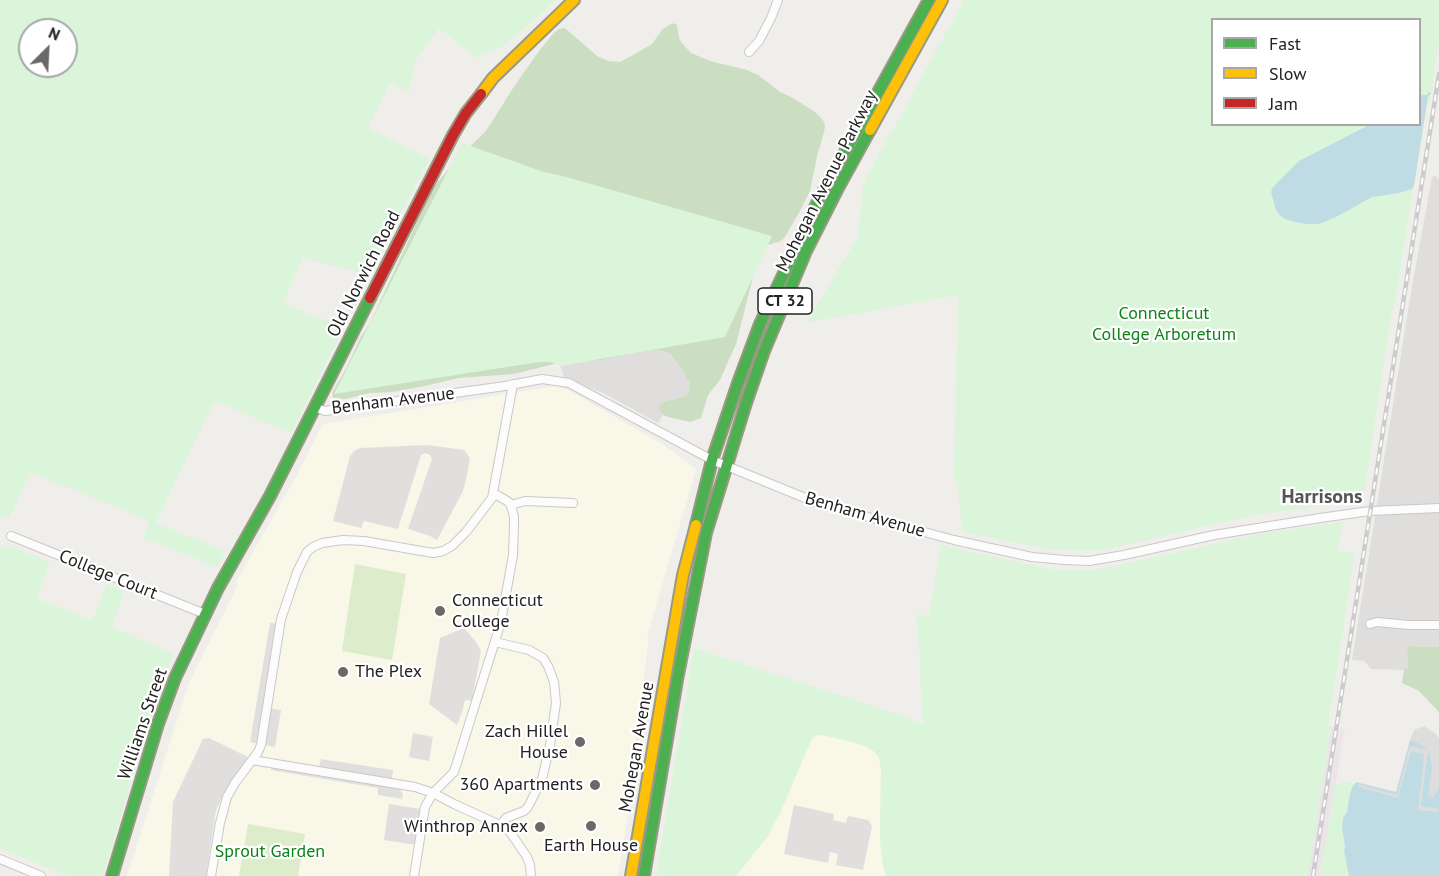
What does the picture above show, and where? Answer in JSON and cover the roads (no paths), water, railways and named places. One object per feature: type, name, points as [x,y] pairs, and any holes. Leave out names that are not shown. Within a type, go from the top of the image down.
[{"type":"main road","name":"Old Norwich Road","points":[[218,588],[270,496],[466,113],[493,78],[574,0]]},
{"type":"main road","name":"Mohegan Avenue Parkway","points":[[675,623],[683,575],[712,460],[760,324],[818,201],[929,0]]},
{"type":"main road","name":"Mohegan Avenue Parkway","points":[[688,625],[706,533],[764,351],[806,251],[837,190],[942,0]]},
{"type":"main road","name":"Williams Street","points":[[112,876],[158,724],[175,678],[218,588]]},
{"type":"main road","name":"Mohegan Avenue","points":[[631,876],[675,623]]},
{"type":"main road","name":"Mohegan Avenue","points":[[644,876],[688,625]]},
{"type":"street","points":[[749,52],[759,41],[778,0]]},
{"type":"street","name":"Benham Avenue","points":[[314,407],[325,411],[542,379],[569,383],[712,460],[820,504],[954,540],[1032,557],[1065,560],[1089,561],[1214,535],[1370,511],[1439,508]]},
{"type":"street","points":[[211,876],[227,796],[262,743],[280,624],[297,572],[307,552],[326,542],[352,540],[423,553],[443,552],[453,546],[466,532],[493,493],[513,384]]},
{"type":"street","points":[[414,876],[425,807],[434,793],[454,772],[502,613],[513,555],[514,526],[511,505],[507,500],[493,493]]},
{"type":"street","points":[[511,505],[524,501],[573,503]]},
{"type":"street","name":"College Court","points":[[11,536],[205,614]]},
{"type":"street","points":[[1370,624],[1377,622],[1439,625]]},
{"type":"street","points":[[495,642],[529,650],[543,658],[554,682],[556,704],[542,780],[528,807],[506,818],[500,825]]},
{"type":"street","points":[[252,760],[415,787],[434,793],[500,825],[515,838],[525,853],[530,865],[531,876]]},
{"type":"street","points":[[0,859],[41,876]]},
{"type":"water","points":[[1428,95],[1412,189],[1372,197],[1319,224],[1295,222],[1280,215],[1276,210],[1271,192],[1273,187],[1299,161],[1367,126],[1421,126],[1421,96]]},
{"type":"water","points":[[1410,740],[1428,746],[1439,774],[1439,876],[1349,876],[1342,827],[1352,788],[1356,782],[1396,792]]},
{"type":"railway","points":[[1313,876],[1439,74]]},
{"type":"place","name":"Connecticut College","points":[[440,611]]},
{"type":"place","name":"The Plex","points":[[343,672]]},
{"type":"place","name":"Zach Hillel House","points":[[580,742]]},
{"type":"place","name":"360 Apartments","points":[[595,785]]},
{"type":"place","name":"Earth House","points":[[591,826]]},
{"type":"place","name":"Winthrop Annex","points":[[540,827]]},
{"type":"district","name":"Harrisons","points":[[1322,497]]},
{"type":"park label","name":"Connecticut College Arboretum","points":[[1164,324]]},
{"type":"park label","name":"Sprout Garden","points":[[270,852]]}]
